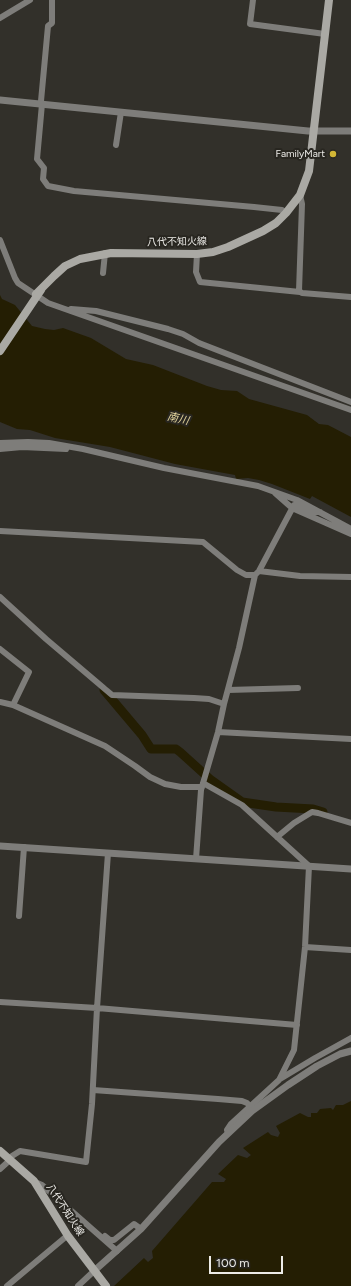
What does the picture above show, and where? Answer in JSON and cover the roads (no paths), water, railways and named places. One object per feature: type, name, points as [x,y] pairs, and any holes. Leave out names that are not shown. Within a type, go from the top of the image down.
[{"type":"main road","name":"八代不知火線","points":[[0,351],[38,293],[65,266],[85,258],[105,253],[124,252],[197,254],[219,250],[270,227],[286,213],[300,195],[309,171],[329,0]]},
{"type":"main road","name":"八代不知火線","points":[[0,1151],[34,1181],[68,1235],[106,1286]]},
{"type":"street","points":[[0,18],[30,0]]},
{"type":"street","points":[[52,0],[52,23],[48,26],[40,101],[42,104],[37,159],[44,168],[43,179],[48,186],[74,191],[282,210],[286,213]]},
{"type":"street","points":[[253,0],[250,24],[325,34]]},
{"type":"street","points":[[0,100],[315,130],[351,130]]},
{"type":"street","points":[[116,145],[121,112]]},
{"type":"street","points":[[300,195],[302,204],[298,289],[300,292]]},
{"type":"street","points":[[0,240],[15,278],[21,286],[38,293],[48,303],[351,410]]},
{"type":"street","points":[[103,273],[105,253]]},
{"type":"street","points":[[197,254],[196,272],[200,282],[351,297]]},
{"type":"street","points":[[67,310],[96,311],[168,329],[183,334],[199,343],[351,402]]},
{"type":"street","points":[[0,443],[49,443],[164,468],[232,480],[272,491],[297,500],[351,529]]},
{"type":"street","points":[[0,449],[22,447],[46,449],[73,447]]},
{"type":"street","points":[[272,491],[292,508],[351,534]]},
{"type":"street","points":[[196,859],[203,783],[218,732],[257,573],[294,505],[312,512],[320,512]]},
{"type":"street","points":[[0,530],[203,542],[237,570],[246,575],[257,573],[351,577]]},
{"type":"street","points":[[0,597],[46,639],[112,695],[209,699],[224,704]]},
{"type":"street","points":[[0,649],[29,672],[13,705]]},
{"type":"street","points":[[228,690],[298,688]]},
{"type":"street","points":[[0,702],[13,705],[105,746],[165,784],[181,787],[203,783],[242,805],[309,866]]},
{"type":"street","points":[[218,732],[351,739]]},
{"type":"street","points":[[277,837],[294,823],[312,812],[351,823]]},
{"type":"street","points":[[0,846],[351,869]]},
{"type":"street","points":[[19,916],[24,847]]},
{"type":"street","points":[[0,1169],[10,1160],[12,1156],[20,1151],[86,1162],[93,1090],[108,853]]},
{"type":"street","points":[[279,1080],[294,1050],[305,948],[309,866]]},
{"type":"street","points":[[305,948],[351,950]]},
{"type":"street","points":[[0,1002],[97,1008],[297,1025]]},
{"type":"street","points":[[228,1133],[227,1130],[231,1124],[279,1080],[314,1058],[351,1038]]},
{"type":"street","points":[[78,1286],[96,1274],[141,1229],[228,1133],[252,1111],[288,1084],[317,1066],[340,1054],[351,1051]]},
{"type":"street","points":[[93,1090],[218,1099],[247,1103],[250,1106]]},
{"type":"street","points":[[34,1181],[42,1185],[117,1252]]},
{"type":"street","points":[[83,1221],[85,1220],[112,1240],[134,1224],[141,1229]]},
{"type":"street","points":[[7,1286],[68,1235]]},
{"type":"water","name":"南川","points":[[0,295],[2,299],[15,305],[32,326],[54,330],[63,328],[91,338],[126,359],[153,365],[207,386],[221,390],[237,391],[249,399],[307,415],[319,424],[328,425],[351,437],[351,517],[312,496],[310,499],[259,480],[248,478],[236,479],[235,475],[175,464],[110,447],[55,438],[30,430],[17,429],[0,422]]},
{"type":"water","points":[[351,1101],[351,1286],[114,1286],[144,1258],[148,1262],[153,1258],[152,1251],[212,1182],[224,1182],[226,1179],[218,1174],[238,1155],[247,1158],[251,1155],[243,1148],[268,1132],[271,1135],[278,1137],[280,1133],[276,1126],[300,1113],[311,1117],[311,1113],[317,1113],[320,1109],[331,1108],[333,1110],[336,1105],[343,1105]]},
{"type":"waterway","points":[[104,690],[142,735],[151,749],[176,749],[211,780],[242,802],[276,807],[313,809],[323,812]]},
{"type":"place","name":"FamilyMart","points":[[333,154]]}]
